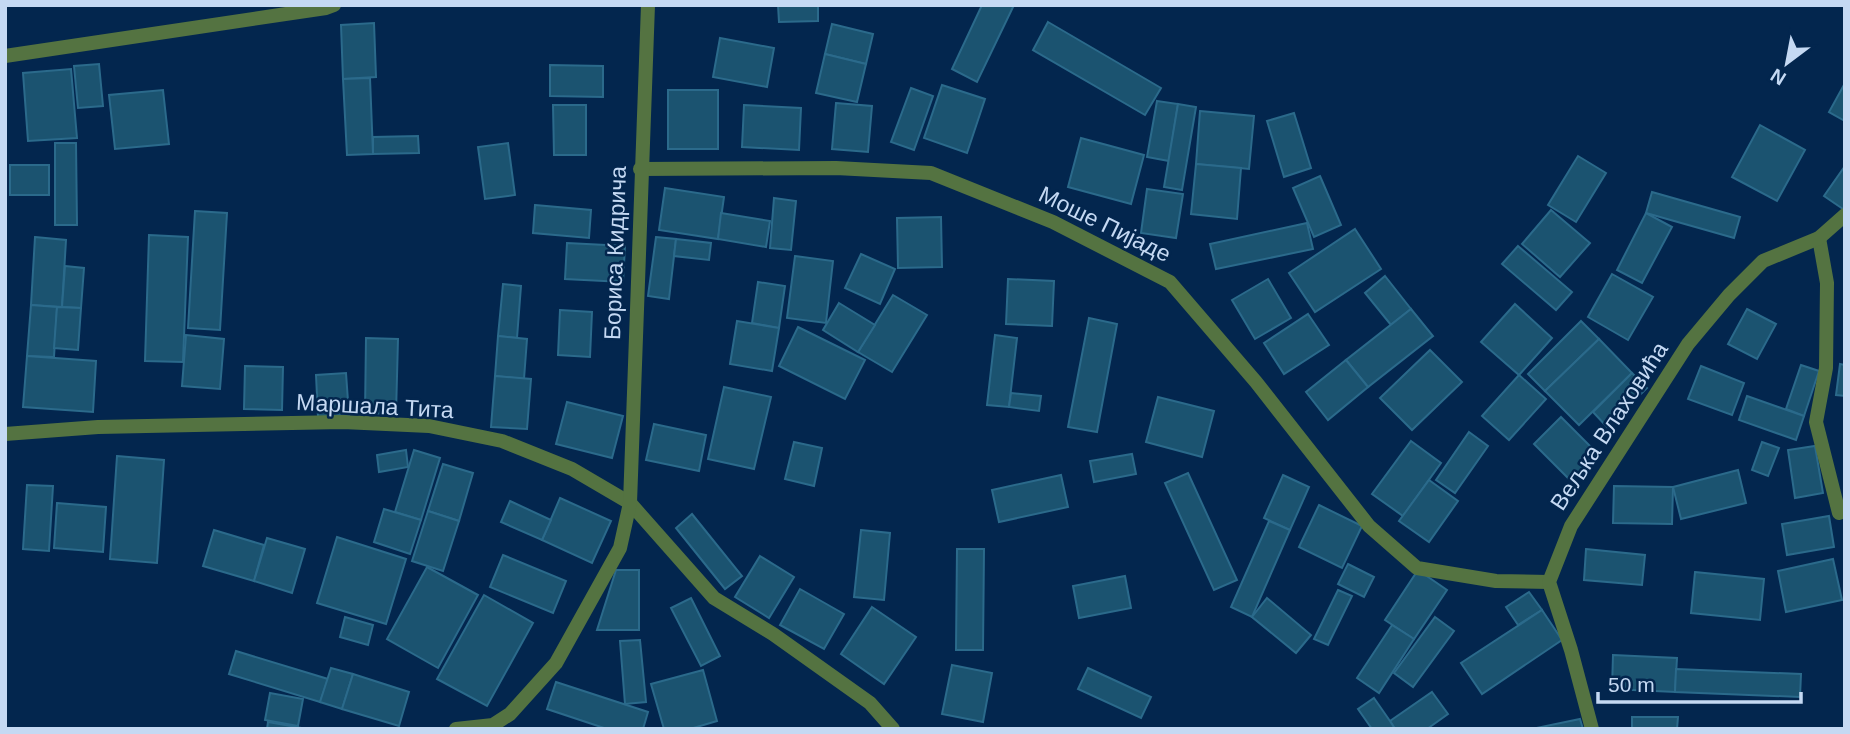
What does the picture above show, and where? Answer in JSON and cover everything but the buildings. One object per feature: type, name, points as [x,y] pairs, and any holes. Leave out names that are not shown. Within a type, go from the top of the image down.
[{"type":"street","points":[[5,56],[334,5]]},
{"type":"street","name":"Бориса Кидрича","points":[[493,727],[510,713],[555,663],[620,548],[630,503],[648,5]]},
{"type":"street","name":"Моше Пијаде","points":[[640,169],[836,168],[932,173],[1053,222],[1171,282],[1256,382],[1369,526],[1417,568],[1496,581],[1549,582]]},
{"type":"street","name":"Вељка Влаховића","points":[[1549,582],[1571,526],[1688,344],[1763,261],[1819,238],[1845,215]]},
{"type":"street","points":[[1819,238],[1827,283],[1826,356],[1816,422],[1839,513]]},
{"type":"street","name":"Маршала Тита","points":[[5,434],[98,427],[343,422],[429,426],[502,441],[572,469],[630,503],[714,598],[773,634],[870,703],[892,729]]},
{"type":"street","points":[[1549,582],[1592,729]]},
{"type":"street","points":[[456,729],[493,727]]}]
